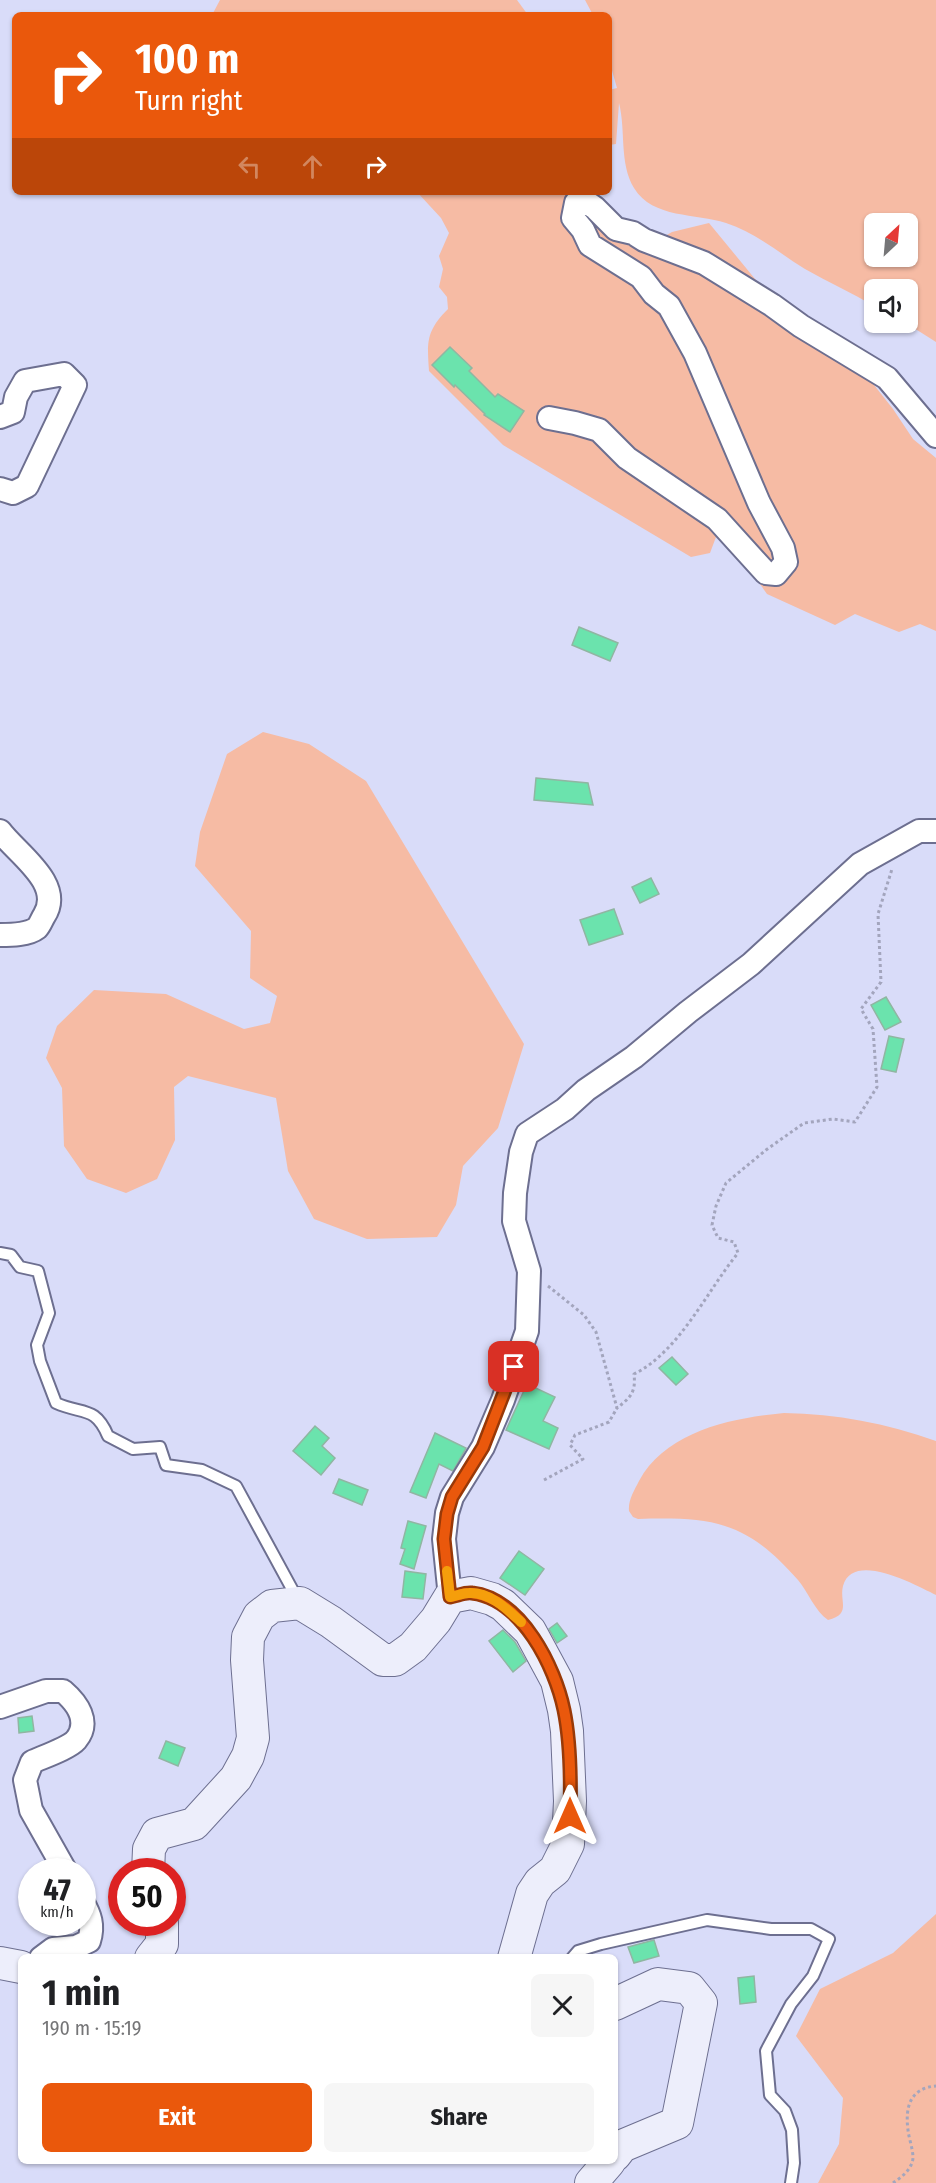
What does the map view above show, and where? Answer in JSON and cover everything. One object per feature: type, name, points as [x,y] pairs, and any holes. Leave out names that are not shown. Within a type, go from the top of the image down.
[{"type":"main road","points":[[149,1858],[149,1849],[157,1834],[194,1824],[236,1778],[249,1756],[253,1738],[247,1660],[248,1637],[259,1616],[272,1606],[300,1603],[331,1622],[383,1660],[395,1660],[413,1647],[436,1620],[450,1597],[471,1593],[503,1605],[530,1630],[556,1681],[567,1731],[570,1801],[568,1844],[555,1870],[540,1882],[532,1894],[515,1954]]},
{"type":"main road","points":[[154,1954],[162,1944],[162,1936]]},
{"type":"main road","points":[[0,1963],[18,1966]]},
{"type":"main road","points":[[618,2003],[658,1984],[689,1988],[701,2002],[677,2123],[622,2146],[618,2151]]},
{"type":"main road","points":[[591,2183],[607,2164]]},
{"type":"street","points":[[549,418],[599,430],[627,458],[717,519],[766,573],[776,574],[786,562],[783,548],[759,503],[695,353],[669,306],[654,294],[641,277],[590,245],[583,230],[573,218],[576,203],[585,201],[615,229],[633,233],[644,240],[704,263],[887,378],[936,436]]},
{"type":"street","points":[[0,417],[13,412],[16,397],[25,381],[64,374],[75,385],[27,486],[13,493],[0,489]]},
{"type":"street","points":[[0,831],[8,842],[30,861],[48,888],[48,911],[36,928],[15,935],[0,935]]},
{"type":"street","points":[[450,1597],[444,1539],[447,1514],[452,1497],[483,1447],[503,1400],[527,1331],[530,1271],[514,1221],[515,1193],[521,1152],[527,1134],[565,1109],[586,1090],[634,1057],[751,964],[860,864],[919,831],[936,831]]},
{"type":"street","points":[[0,1707],[46,1691],[63,1691],[72,1699],[81,1713],[81,1730],[75,1742],[32,1762],[26,1780],[31,1810],[58,1858]]},
{"type":"street","points":[[46,1954],[53,1949],[76,1947],[89,1941],[90,1936]]},
{"type":"lane","points":[[0,1252],[11,1255],[20,1267],[38,1271],[49,1313],[38,1345],[40,1361],[56,1403],[71,1410],[87,1410],[102,1421],[108,1436],[133,1449],[160,1447],[166,1465],[202,1470],[236,1486],[300,1603]]},
{"type":"lane","points":[[575,1954],[578,1951],[601,1944],[707,1920],[771,1929],[811,1929],[830,1939],[813,1976],[791,2004],[766,2051],[770,2095],[786,2111],[792,2130],[794,2163],[791,2183]]},
{"type":"path","points":[[544,1480],[584,1459],[570,1445],[575,1435],[609,1422],[617,1408],[632,1396],[636,1386],[634,1374],[648,1367],[682,1330],[738,1252],[734,1242],[718,1238],[712,1225],[716,1206],[726,1183],[804,1123],[833,1119],[855,1122],[877,1087],[873,1029],[861,1009],[881,982],[878,914],[900,842]]},
{"type":"path","points":[[530,1271],[591,1323],[602,1348],[617,1408]]},
{"type":"path","points":[[893,2183],[904,2176],[913,2158],[908,2130],[910,2103],[918,2091],[936,2086]]},
{"type":"shaded area","points":[[220,0],[517,0],[526,12],[214,12]]},
{"type":"shaded area","points":[[585,0],[936,0],[936,342],[918,331],[918,279],[864,279],[864,301],[805,269],[737,227],[664,210],[642,198],[634,188],[626,168],[619,103],[616,144],[612,145],[612,89],[617,88],[612,70],[612,12],[591,12]]},
{"type":"shaded area","points":[[420,195],[591,195],[644,248],[672,232],[709,223],[760,285],[840,342],[893,409],[913,439],[936,458],[936,631],[920,624],[899,632],[855,614],[835,625],[767,594],[731,543],[716,537],[710,553],[691,557],[503,445],[429,371],[430,337],[435,324],[448,309],[447,297],[439,287],[443,269],[439,256],[449,233],[441,218]]},
{"type":"shaded area","points":[[263,732],[309,744],[366,781],[524,1044],[498,1128],[463,1166],[456,1205],[437,1237],[367,1239],[314,1219],[288,1171],[276,1098],[188,1076],[174,1087],[175,1140],[157,1179],[126,1193],[87,1179],[64,1146],[62,1088],[46,1058],[57,1026],[94,990],[166,994],[244,1029],[270,1023],[277,996],[250,978],[251,931],[195,866],[200,832],[227,754]]},
{"type":"shaded area","points":[[784,1413],[823,1415],[861,1421],[899,1429],[936,1441],[936,1595],[886,1574],[859,1571],[849,1576],[843,1586],[842,1611],[828,1620],[819,1612],[798,1580],[779,1560],[745,1534],[708,1522],[688,1519],[638,1519],[633,1517],[629,1511],[633,1492],[651,1464],[683,1439],[722,1424]]},
{"type":"shaded area","points":[[936,1914],[936,2183],[818,2183],[839,2144],[843,2098],[796,2036],[820,1989],[893,1953]]},
{"type":"building","points":[[450,347],[472,368],[469,371],[495,397],[498,394],[524,411],[510,432],[484,415],[432,365]]},
{"type":"building","points":[[579,627],[618,643],[610,661],[572,645]]},
{"type":"building","points":[[536,778],[588,783],[593,805],[534,800]]},
{"type":"building","points":[[651,878],[659,894],[640,903],[632,887]]},
{"type":"building","points":[[614,909],[623,934],[589,945],[580,920]]},
{"type":"building","points":[[886,997],[901,1022],[885,1030],[871,1005]]},
{"type":"building","points":[[889,1036],[904,1039],[896,1072],[881,1069]]},
{"type":"building","points":[[672,1357],[688,1374],[676,1385],[659,1368]]},
{"type":"building","points":[[527,1384],[555,1397],[543,1421],[558,1428],[549,1449],[506,1430]]},
{"type":"building","points":[[315,1426],[329,1438],[322,1446],[335,1458],[321,1475],[293,1451]]},
{"type":"building","points":[[435,1433],[466,1448],[453,1471],[439,1464],[426,1498],[410,1492]]},
{"type":"building","points":[[339,1479],[368,1490],[362,1505],[333,1493]]},
{"type":"building","points":[[408,1521],[426,1526],[414,1569],[400,1564],[405,1549],[401,1548]]},
{"type":"building","points":[[519,1551],[544,1569],[525,1595],[500,1578]]},
{"type":"building","points":[[405,1571],[426,1574],[423,1599],[402,1597]]},
{"type":"building","points":[[557,1623],[567,1636],[557,1643],[549,1629]]},
{"type":"building","points":[[503,1630],[515,1642],[526,1661],[513,1672],[489,1641]]},
{"type":"building","points":[[32,1716],[34,1731],[19,1733],[18,1718]]},
{"type":"building","points":[[166,1741],[185,1748],[178,1766],[159,1758]]},
{"type":"building","points":[[654,1940],[659,1956],[634,1963],[628,1947]]},
{"type":"building","points":[[754,1976],[756,2002],[740,2004],[738,1978]]},
{"type":"slow traffic","points":[[447,1571],[450,1597],[471,1593],[492,1599],[503,1605],[521,1622]]},
{"type":"route","points":[[514,1367],[483,1447],[452,1497],[447,1514],[444,1539],[450,1597],[471,1593],[492,1599],[503,1605],[530,1630],[556,1681],[564,1710],[567,1731],[570,1816]]}]
